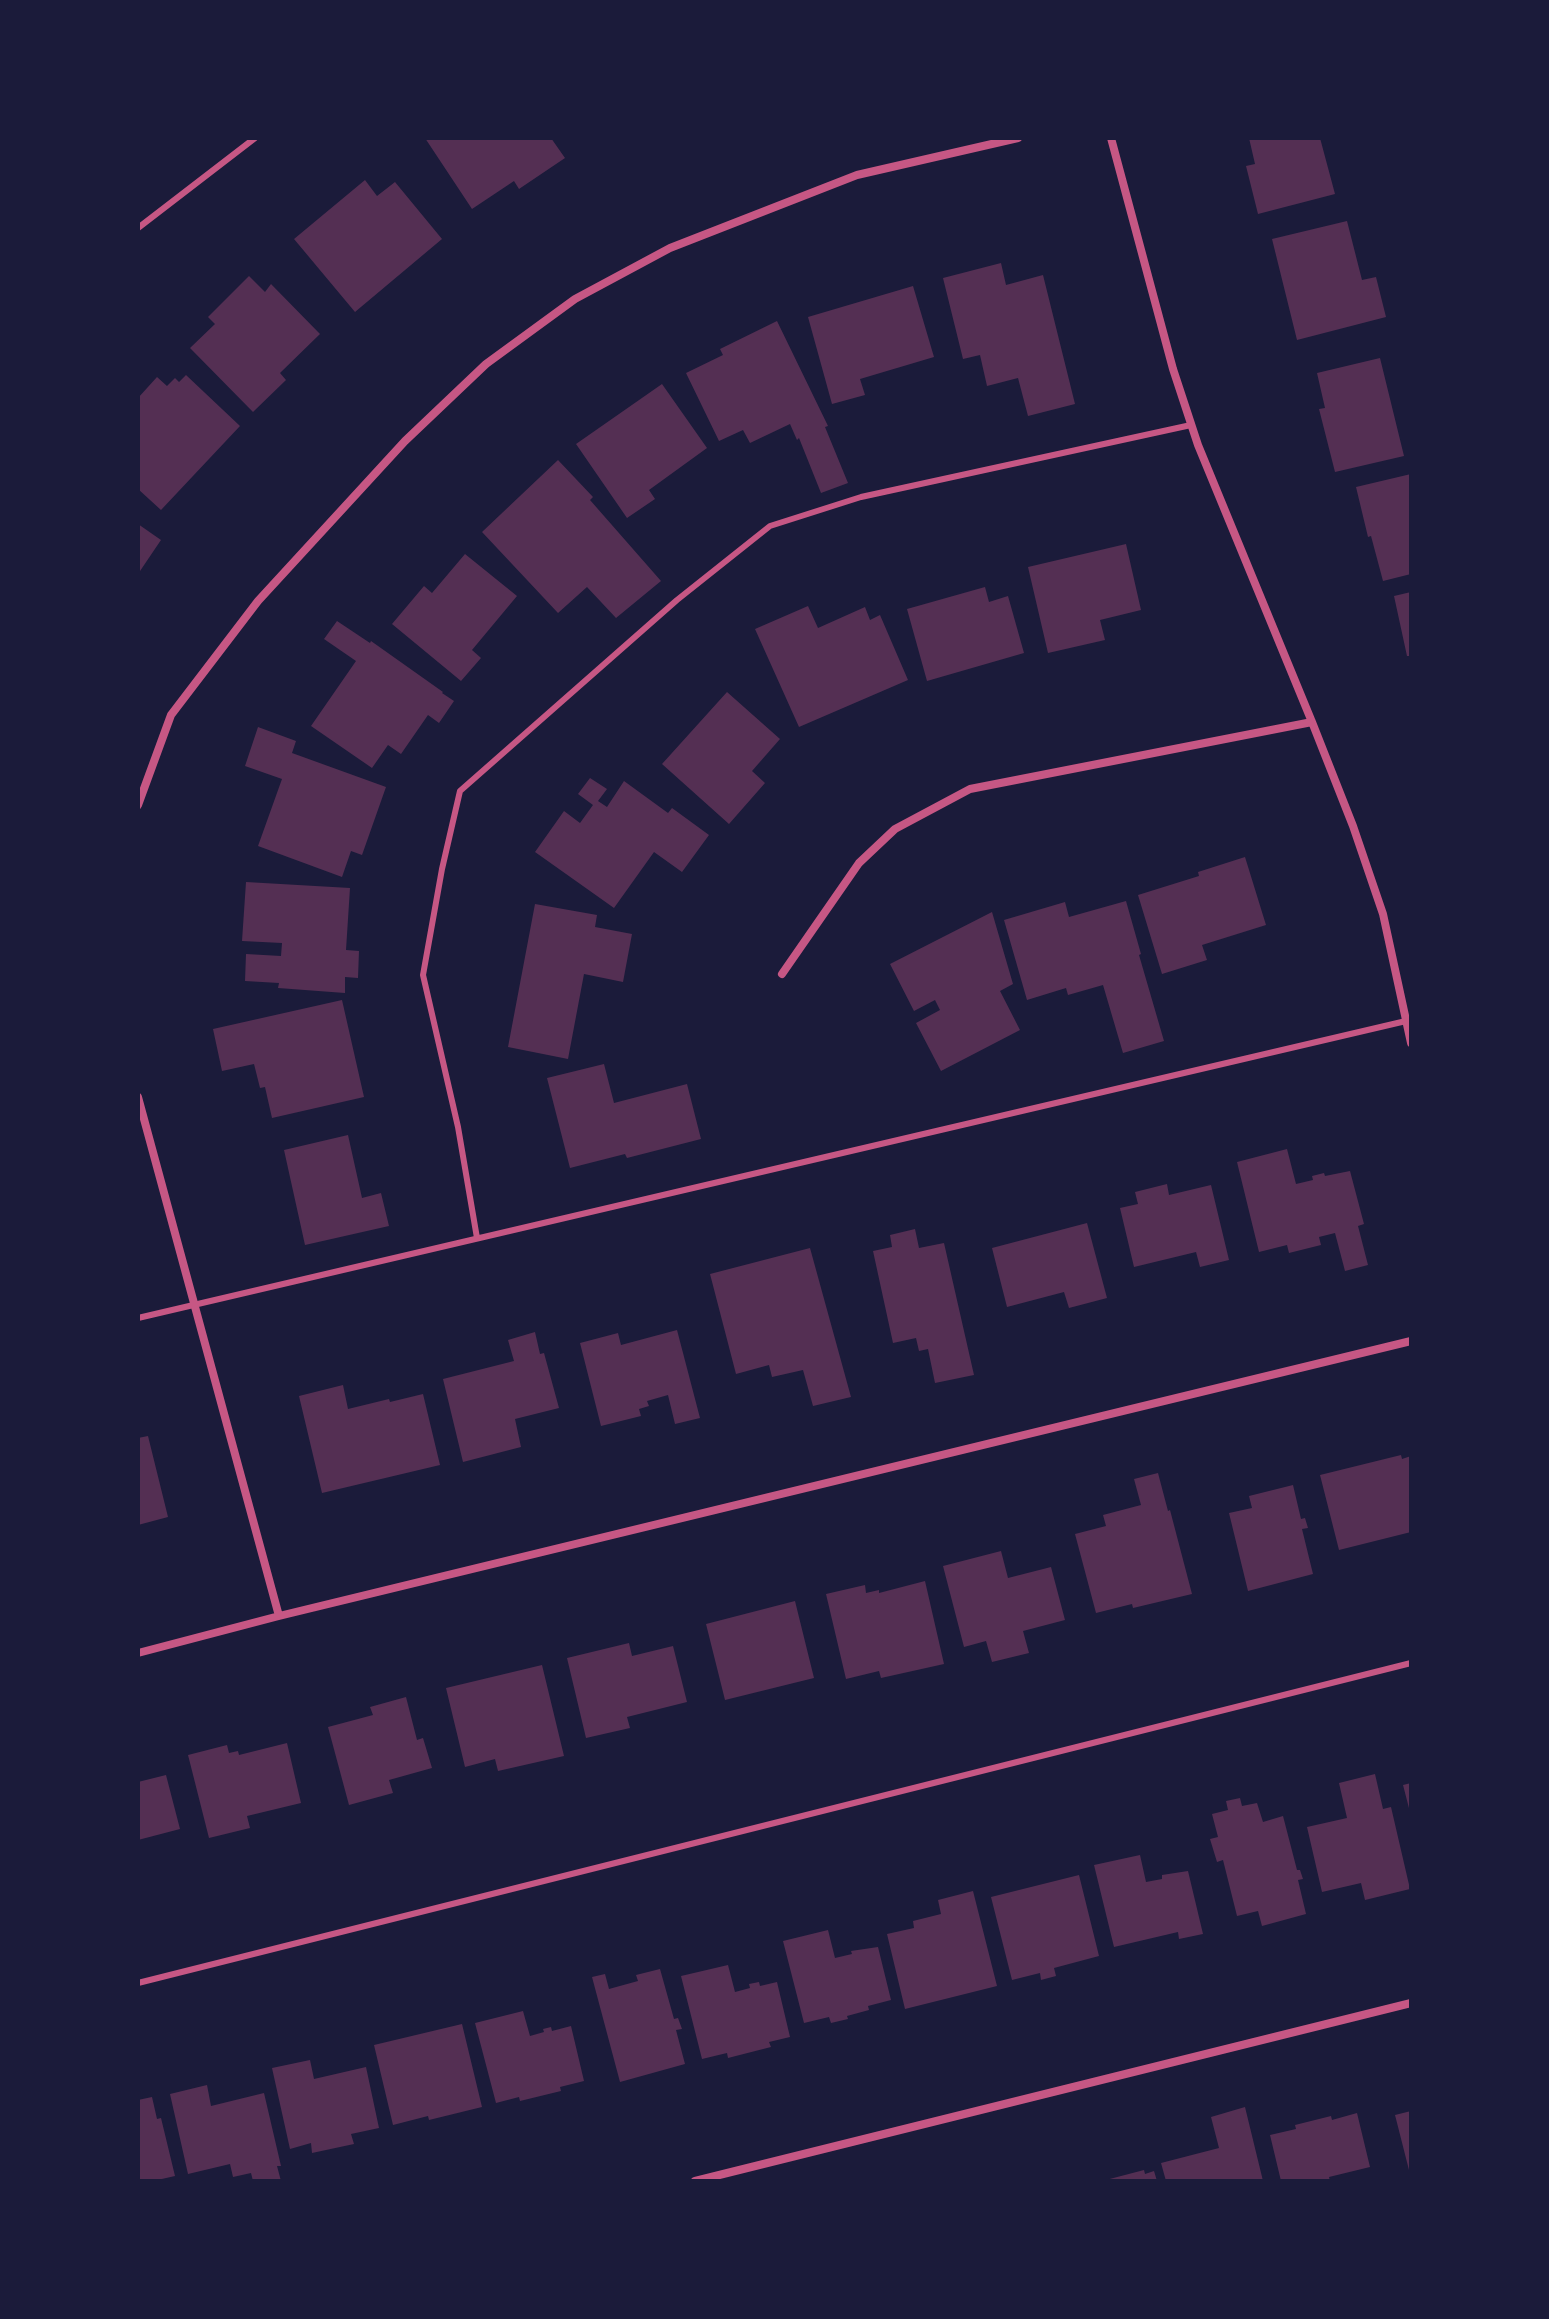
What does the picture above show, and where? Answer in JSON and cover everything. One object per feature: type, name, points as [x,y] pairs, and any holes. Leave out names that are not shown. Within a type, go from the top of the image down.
[{"type":"street","points":[[138,805],[171,715],[258,601],[405,441],[486,364],[575,299],[670,248],[857,175],[1018,138]]},
{"type":"street","points":[[1111,138],[1191,425],[1353,826],[1383,914],[1411,1043]]},
{"type":"street","points":[[782,974],[859,863],[895,829],[970,789],[1312,722]]},
{"type":"street","points":[[138,1097],[279,1616]]},
{"type":"street","points":[[138,1653],[1411,1341]]},
{"type":"street","points":[[695,2181],[1411,2003]]},
{"type":"lane","points":[[138,228],[255,138]]},
{"type":"lane","points":[[477,1238],[458,1127],[423,975],[460,791],[677,600],[770,526],[861,497],[1191,425]]},
{"type":"lane","points":[[138,1318],[1408,1020]]},
{"type":"lane","points":[[138,1983],[1411,1663]]},
{"type":"building","points":[[425,138],[551,138],[565,158],[519,189],[514,181],[472,209]]},
{"type":"building","points":[[1249,138],[1320,138],[1335,194],[1258,214],[1246,166],[1255,164]]},
{"type":"building","points":[[365,180],[377,196],[395,182],[442,239],[355,312],[294,239]]},
{"type":"building","points":[[1347,221],[1362,280],[1376,277],[1386,317],[1297,340],[1272,239]]},
{"type":"building","points":[[1001,263],[1006,285],[1043,275],[1075,404],[1028,416],[1018,378],[987,386],[980,355],[963,359],[943,278]]},
{"type":"building","points":[[249,276],[265,292],[271,284],[320,334],[280,373],[286,380],[253,412],[190,348],[215,324],[208,317]]},
{"type":"building","points":[[913,286],[934,357],[860,379],[865,395],[832,404],[808,317]]},
{"type":"building","points":[[777,321],[828,426],[825,427],[848,483],[821,493],[799,438],[797,440],[790,424],[750,443],[743,430],[719,441],[686,373],[723,355],[720,349]]},
{"type":"building","points":[[1380,358],[1404,456],[1335,472],[1319,409],[1325,408],[1317,373]]},
{"type":"building","points":[[186,375],[240,426],[161,510],[138,489],[138,398],[157,377],[167,386],[175,378],[179,382]]},
{"type":"building","points":[[662,384],[707,448],[649,490],[655,499],[627,518],[576,444]]},
{"type":"building","points":[[558,460],[593,497],[590,500],[661,581],[616,618],[587,587],[558,613],[482,532]]},
{"type":"building","points":[[1411,474],[1411,574],[1383,581],[1356,487]]},
{"type":"building","points":[[138,524],[161,540],[138,574]]},
{"type":"building","points":[[1126,544],[1141,610],[1100,620],[1105,640],[1048,653],[1028,567]]},
{"type":"building","points":[[465,554],[517,596],[472,650],[481,658],[461,681],[392,624],[424,586],[432,593]]},
{"type":"building","points":[[985,587],[989,602],[1008,596],[1024,653],[927,681],[907,609]]},
{"type":"building","points":[[1411,592],[1411,656],[1407,656],[1394,596]]},
{"type":"building","points":[[808,606],[818,628],[865,607],[870,620],[880,615],[908,680],[799,727],[755,629]]},
{"type":"building","points":[[337,621],[371,641],[454,701],[439,723],[428,715],[401,754],[388,745],[372,768],[311,726],[356,661],[324,639]]},
{"type":"building","points":[[727,692],[780,739],[752,771],[765,783],[729,824],[662,764]]},
{"type":"building","points":[[258,727],[296,741],[292,753],[386,787],[362,855],[351,851],[342,877],[258,846],[282,779],[245,766]]},
{"type":"building","points":[[590,778],[607,789],[598,801],[607,807],[624,781],[668,813],[672,808],[709,835],[682,872],[654,852],[614,908],[535,852],[564,811],[580,823],[593,805],[578,794]]},
{"type":"building","points":[[1245,857],[1266,925],[1202,945],[1207,960],[1162,974],[1138,895],[1199,876],[1198,872]]},
{"type":"building","points":[[246,882],[350,888],[346,950],[359,951],[358,978],[345,977],[345,993],[278,988],[279,983],[245,981],[246,954],[281,956],[282,943],[242,941]]},
{"type":"building","points":[[1126,901],[1164,1041],[1123,1053],[1103,985],[1068,995],[1066,988],[1027,1000],[1004,920],[1065,902],[1069,917]]},
{"type":"building","points":[[535,904],[597,915],[595,927],[632,934],[623,982],[584,974],[568,1059],[508,1047]]},
{"type":"building","points":[[992,912],[1013,984],[1000,991],[1020,1030],[941,1071],[916,1023],[940,1010],[935,1000],[914,1011],[890,964]]},
{"type":"building","points":[[342,1000],[364,1097],[272,1118],[265,1087],[260,1088],[254,1064],[222,1071],[213,1029]]},
{"type":"building","points":[[604,1064],[614,1103],[687,1084],[701,1139],[627,1158],[625,1154],[570,1168],[547,1078]]},
{"type":"building","points":[[348,1135],[362,1198],[381,1193],[389,1226],[305,1245],[284,1150]]},
{"type":"building","points":[[1287,1149],[1296,1184],[1313,1180],[1312,1176],[1324,1173],[1325,1176],[1350,1171],[1364,1224],[1358,1226],[1368,1265],[1345,1271],[1335,1233],[1319,1237],[1321,1245],[1289,1253],[1287,1245],[1259,1252],[1237,1162]]},
{"type":"building","points":[[1167,1184],[1169,1195],[1211,1185],[1229,1260],[1200,1267],[1196,1252],[1134,1267],[1120,1208],[1138,1204],[1135,1192]]},
{"type":"building","points":[[1087,1223],[1107,1298],[1069,1308],[1064,1292],[1007,1307],[992,1248]]},
{"type":"building","points":[[915,1229],[919,1248],[944,1243],[974,1375],[935,1383],[928,1349],[919,1351],[916,1338],[893,1343],[873,1251],[892,1247],[890,1235]]},
{"type":"building","points":[[810,1248],[851,1397],[813,1406],[803,1370],[772,1377],[769,1365],[736,1374],[710,1274]]},
{"type":"building","points":[[677,1330],[700,1418],[675,1424],[668,1395],[647,1401],[649,1406],[639,1409],[641,1416],[601,1426],[580,1343],[618,1333],[621,1345]]},
{"type":"building","points":[[535,1332],[559,1408],[515,1419],[521,1447],[463,1462],[443,1379],[514,1361],[508,1340]]},
{"type":"building","points":[[343,1385],[348,1409],[423,1394],[440,1465],[322,1493],[299,1396]]},
{"type":"building","points":[[148,1436],[168,1517],[138,1525],[138,1438]]},
{"type":"building","points":[[1401,1455],[1402,1459],[1411,1456],[1411,1532],[1339,1550],[1320,1475]]},
{"type":"building","points":[[1158,1473],[1192,1594],[1096,1613],[1075,1534],[1106,1526],[1103,1515],[1141,1505],[1134,1479]]},
{"type":"building","points":[[1293,1485],[1301,1519],[1305,1518],[1308,1528],[1302,1529],[1313,1574],[1248,1591],[1229,1513],[1252,1508],[1249,1496]]},
{"type":"building","points":[[1001,1551],[1008,1578],[1051,1567],[1065,1620],[1023,1631],[1029,1653],[992,1662],[986,1641],[964,1647],[943,1566]]},
{"type":"building","points":[[925,1581],[944,1664],[881,1678],[879,1671],[846,1679],[826,1594],[865,1585],[866,1593],[879,1590],[879,1593]]},
{"type":"building","points":[[795,1601],[814,1678],[725,1700],[706,1624]]},
{"type":"building","points":[[629,1643],[632,1656],[673,1646],[687,1702],[627,1717],[630,1728],[586,1738],[567,1658]]},
{"type":"building","points":[[542,1665],[564,1756],[498,1771],[495,1759],[465,1767],[446,1688]]},
{"type":"building","points":[[406,1697],[417,1740],[423,1738],[432,1768],[389,1780],[393,1793],[349,1805],[328,1727],[373,1715],[370,1707]]},
{"type":"building","points":[[287,1743],[301,1803],[247,1816],[250,1828],[209,1838],[188,1755],[227,1745],[229,1753],[238,1751],[239,1755]]},
{"type":"building","points":[[1375,1774],[1383,1809],[1391,1807],[1410,1889],[1365,1900],[1361,1883],[1322,1892],[1307,1827],[1347,1818],[1339,1783]]},
{"type":"building","points":[[166,1775],[180,1829],[138,1840],[138,1782]]},
{"type":"building","points":[[1411,1783],[1411,1812],[1410,1812],[1403,1785]]},
{"type":"building","points":[[1240,1798],[1242,1806],[1257,1803],[1263,1822],[1283,1816],[1297,1870],[1300,1870],[1303,1879],[1298,1880],[1306,1914],[1262,1926],[1258,1911],[1237,1916],[1223,1860],[1217,1862],[1210,1839],[1218,1837],[1212,1814],[1228,1810],[1226,1801]]},
{"type":"building","points":[[1140,1855],[1146,1882],[1162,1879],[1162,1875],[1188,1871],[1203,1934],[1179,1939],[1178,1932],[1114,1947],[1094,1865]]},
{"type":"building","points":[[1079,1875],[1099,1956],[1054,1968],[1056,1976],[1041,1980],[1040,1973],[1012,1980],[991,1897]]},
{"type":"building","points":[[973,1891],[997,1986],[905,2009],[887,1934],[914,1928],[913,1921],[941,1914],[938,1900]]},
{"type":"building","points":[[828,1930],[835,1958],[852,1954],[851,1951],[878,1947],[891,2000],[868,2006],[869,2010],[847,2016],[848,2019],[831,2023],[829,2017],[804,2023],[783,1941]]},
{"type":"building","points":[[728,1965],[735,1992],[750,1988],[749,1984],[759,1982],[760,1986],[777,1982],[790,2037],[769,2042],[771,2047],[728,2058],[727,2053],[702,2059],[681,1976]]},
{"type":"building","points":[[660,1969],[674,2019],[678,2018],[682,2029],[676,2030],[685,2064],[620,2082],[592,1977],[605,1974],[609,1989],[638,1981],[636,1975]]},
{"type":"building","points":[[523,2011],[530,2036],[551,2027],[552,2031],[571,2026],[584,2081],[560,2087],[561,2091],[496,2103],[475,2023]]},
{"type":"building","points":[[462,2024],[482,2107],[393,2125],[374,2045]]},
{"type":"building","points":[[310,2060],[314,2079],[366,2067],[379,2128],[351,2134],[354,2144],[312,2153],[311,2143],[290,2149],[272,2068]]},
{"type":"building","points":[[207,2085],[211,2106],[264,2093],[281,2166],[277,2166],[281,2181],[253,2181],[251,2173],[233,2177],[230,2164],[188,2174],[170,2094]]},
{"type":"building","points":[[152,2097],[157,2119],[161,2118],[175,2176],[138,2181],[138,2100]]},
{"type":"building","points":[[1245,2107],[1263,2181],[1166,2181],[1161,2163],[1219,2148],[1211,2117]]},
{"type":"building","points":[[1411,2111],[1411,2174],[1410,2174],[1395,2115]]},
{"type":"building","points":[[1357,2113],[1370,2167],[1329,2177],[1330,2181],[1281,2181],[1270,2135],[1296,2129],[1295,2125]]},
{"type":"building","points":[[1144,2170],[1145,2174],[1154,2171],[1157,2181],[1102,2181]]}]
